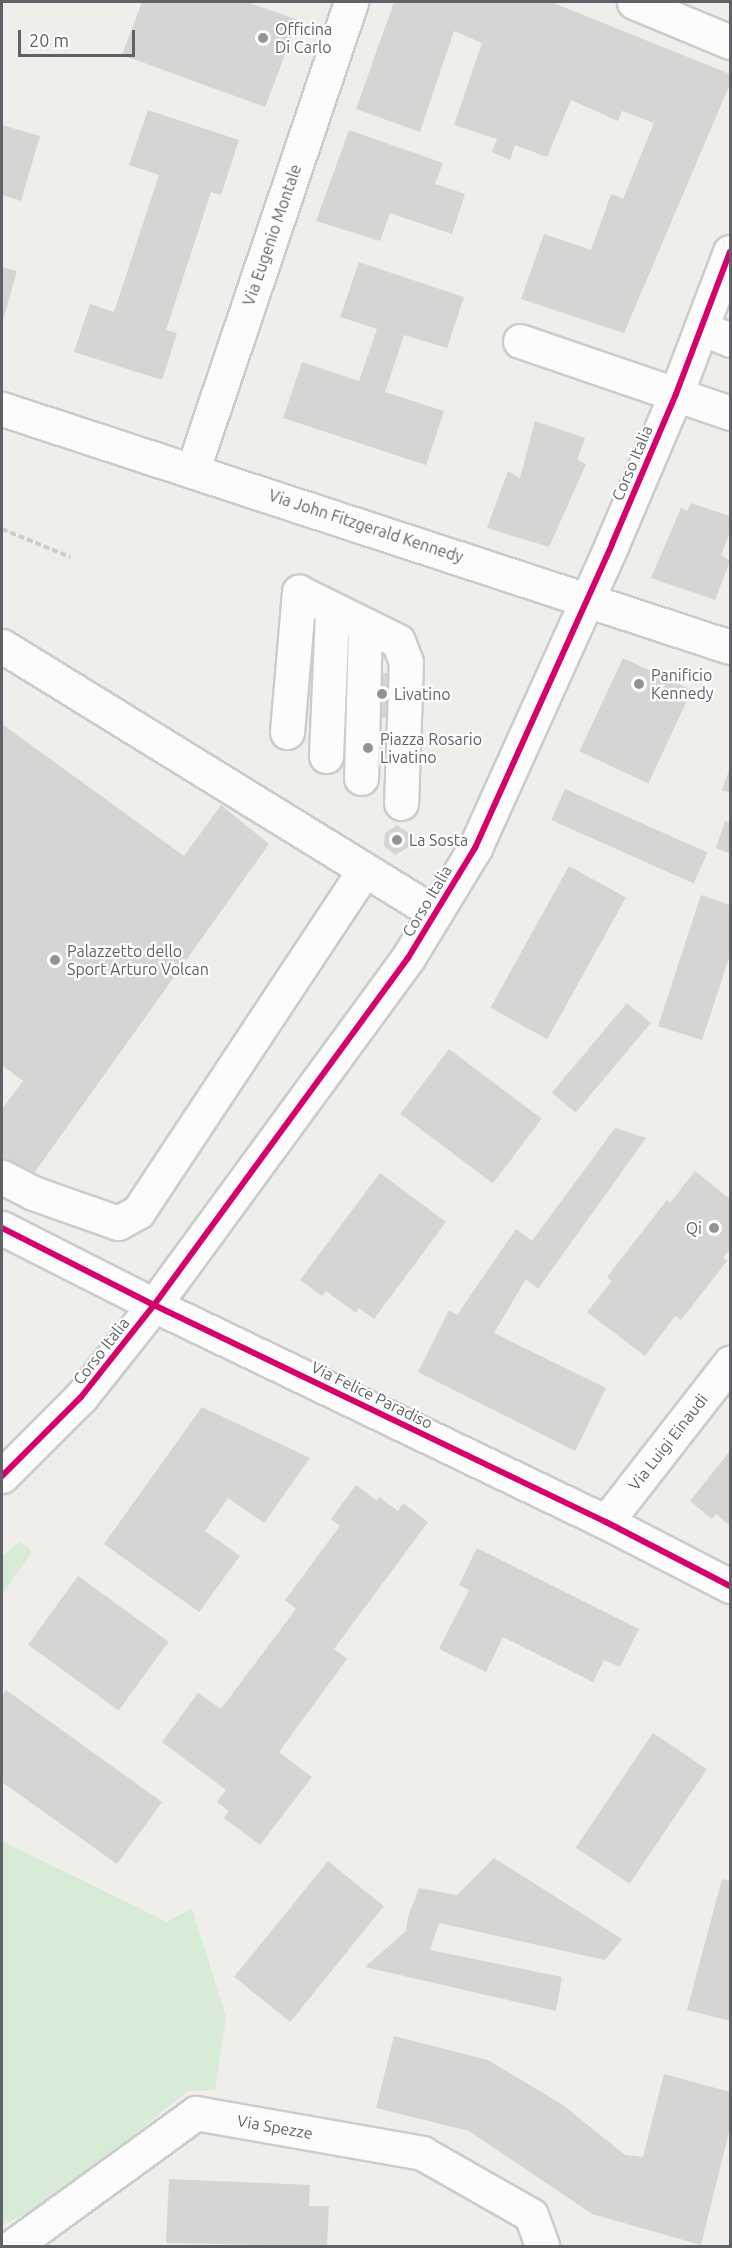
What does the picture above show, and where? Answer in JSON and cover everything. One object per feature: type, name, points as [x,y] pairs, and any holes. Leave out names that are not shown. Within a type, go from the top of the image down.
[{"type":"street","name":"Via Eugenio Montale","points":[[193,469],[351,2]]},
{"type":"street","points":[[634,2],[730,42]]},
{"type":"street","name":"Corso Italia","points":[[2,1476],[81,1397],[154,1305],[408,958],[475,848],[588,600],[676,394],[730,252]]},
{"type":"street","points":[[701,328],[730,340]]},
{"type":"street","points":[[520,341],[730,413]]},
{"type":"street","name":"Via John Fitzgerald Kennedy","points":[[2,409],[193,469],[730,647]]},
{"type":"street","points":[[287,732],[299,592],[364,627],[398,641],[406,662],[401,803]]},
{"type":"street","points":[[326,756],[332,610]]},
{"type":"street","points":[[361,778],[364,627]]},
{"type":"street","points":[[2,646],[435,913]]},
{"type":"street","points":[[2,1177],[33,1193],[118,1223],[138,1212],[364,870]]},
{"type":"street","name":"Via Felice Paradiso","points":[[2,1228],[154,1305],[606,1522],[730,1586]]},
{"type":"street","name":"Via Luigi Einaudi","points":[[606,1522],[730,1363]]},
{"type":"street","name":"Via Spezze","points":[[13,2247],[196,2113],[422,2153],[531,2215],[542,2247]]},
{"type":"path","points":[[2,529],[70,557]]},
{"type":"green space","points":[[19,1542],[30,1549],[31,1554],[2,1595],[2,1557]]},
{"type":"green space","points":[[2,1841],[167,1922],[192,1908],[226,2017],[215,2090],[188,2091],[49,2203],[2,2225]]},
{"type":"building","points":[[142,2],[247,2],[298,20],[265,107],[122,55]]},
{"type":"building","points":[[394,2],[551,2],[730,74],[730,84],[624,333],[521,299],[544,234],[591,250],[611,194],[623,199],[654,123],[622,111],[618,121],[571,100],[547,157],[515,145],[510,160],[492,152],[497,139],[454,125],[482,43],[454,31],[420,132],[356,109]]},
{"type":"building","points":[[148,110],[239,140],[221,195],[211,192],[166,330],[177,333],[162,380],[74,352],[90,304],[114,312],[159,175],[129,165]]},
{"type":"building","points":[[2,125],[40,136],[21,201],[2,195]]},
{"type":"building","points":[[349,130],[443,163],[435,184],[465,194],[452,234],[390,213],[380,241],[316,221]]},
{"type":"building","points":[[359,262],[464,297],[447,348],[404,335],[385,392],[444,411],[426,465],[283,418],[302,362],[359,381],[377,329],[340,317]]},
{"type":"building","points":[[2,267],[17,271],[2,324]]},
{"type":"building","points":[[535,421],[585,438],[577,460],[586,464],[549,547],[487,528],[508,471],[520,478]]},
{"type":"building","points":[[691,503],[730,516],[730,532],[721,555],[730,561],[715,600],[651,578],[681,508],[687,511]]},
{"type":"building","points":[[623,658],[692,690],[648,783],[579,751]]},
{"type":"building","points":[[380,673],[389,673],[389,718],[380,718]]},
{"type":"building","points":[[2,724],[184,856],[221,805],[269,844],[32,1176],[2,1162],[2,1109],[23,1081],[2,1065]]},
{"type":"building","points":[[730,768],[730,793],[722,790]]},
{"type":"building","points":[[565,789],[708,852],[694,884],[551,820]]},
{"type":"building","points":[[725,821],[730,823],[730,854],[716,848]]},
{"type":"building","name":"La Sosta","points":[[397,825],[410,834],[409,847],[395,855],[384,846],[385,833]]},
{"type":"building","points":[[569,866],[626,898],[547,1039],[490,1008]]},
{"type":"building","points":[[701,895],[730,905],[730,955],[702,1040],[658,1026]]},
{"type":"building","points":[[627,1003],[651,1023],[576,1113],[552,1093]]},
{"type":"building","points":[[449,1049],[542,1119],[493,1184],[400,1114]]},
{"type":"building","points":[[615,1128],[646,1138],[538,1289],[526,1279],[494,1333],[606,1388],[575,1451],[418,1372],[449,1310],[457,1315],[516,1229],[532,1241]]},
{"type":"building","points":[[695,1171],[730,1199],[730,1249],[723,1258],[727,1261],[681,1320],[675,1316],[645,1356],[587,1312],[612,1281],[607,1277],[667,1200],[670,1203]]},
{"type":"building","points":[[380,1173],[446,1222],[374,1319],[359,1308],[356,1313],[326,1291],[322,1296],[300,1280]]},
{"type":"building","points":[[202,1407],[310,1458],[264,1523],[228,1498],[205,1531],[240,1556],[199,1612],[104,1544]]},
{"type":"building","points":[[730,1451],[730,1526],[716,1514],[712,1519],[690,1501]]},
{"type":"building","points":[[356,1485],[377,1501],[379,1497],[398,1511],[403,1503],[428,1522],[334,1649],[347,1659],[279,1752],[312,1777],[260,1845],[224,1818],[229,1811],[217,1802],[226,1790],[162,1742],[198,1693],[221,1709],[296,1609],[285,1600],[340,1526],[331,1519]]},
{"type":"building","points":[[477,1548],[639,1629],[620,1667],[604,1660],[593,1682],[503,1637],[486,1672],[439,1649],[469,1590],[459,1585]]},
{"type":"building","points":[[78,1576],[169,1642],[119,1711],[28,1645]]},
{"type":"building","points":[[6,1690],[162,1802],[117,1864],[2,1782],[2,1697]]},
{"type":"building","points":[[653,1733],[707,1769],[630,1884],[576,1847]]},
{"type":"building","points":[[494,1858],[622,1939],[605,1960],[439,1923],[430,1950],[562,1977],[556,2011],[365,1967],[406,1931],[408,1917],[419,1888],[457,1895]]},
{"type":"building","points":[[328,1861],[384,1906],[290,2022],[234,1977]]},
{"type":"building","points":[[722,1879],[730,1881],[730,2021],[687,2010]]},
{"type":"building","points":[[394,2036],[488,2060],[563,2105],[625,2155],[643,2157],[664,2074],[730,2092],[730,2128],[701,2245],[592,2214],[469,2131],[376,2108]]},
{"type":"building","points":[[169,2179],[310,2185],[309,2206],[329,2206],[327,2246],[166,2243]]},
{"type":"cycle path","points":[[2,1476],[81,1397],[154,1305],[408,958],[475,848],[612,544],[676,394],[730,252]]},
{"type":"cycle path","points":[[2,1228],[154,1305],[606,1522],[730,1586]]},
{"type":"place","name":"Officina Di Carlo","points":[[263,38]]},
{"type":"place","name":"Panificio Kennedy","points":[[639,684]]},
{"type":"place","name":"Livatino","points":[[382,694]]},
{"type":"place","name":"Piazza Rosario Livatino","points":[[368,748]]},
{"type":"place","name":"La Sosta","points":[[397,840]]},
{"type":"place","name":"Palazzetto dello Sport Arturo Volcan","points":[[55,960]]},
{"type":"place","name":"Qi","points":[[714,1228]]}]
